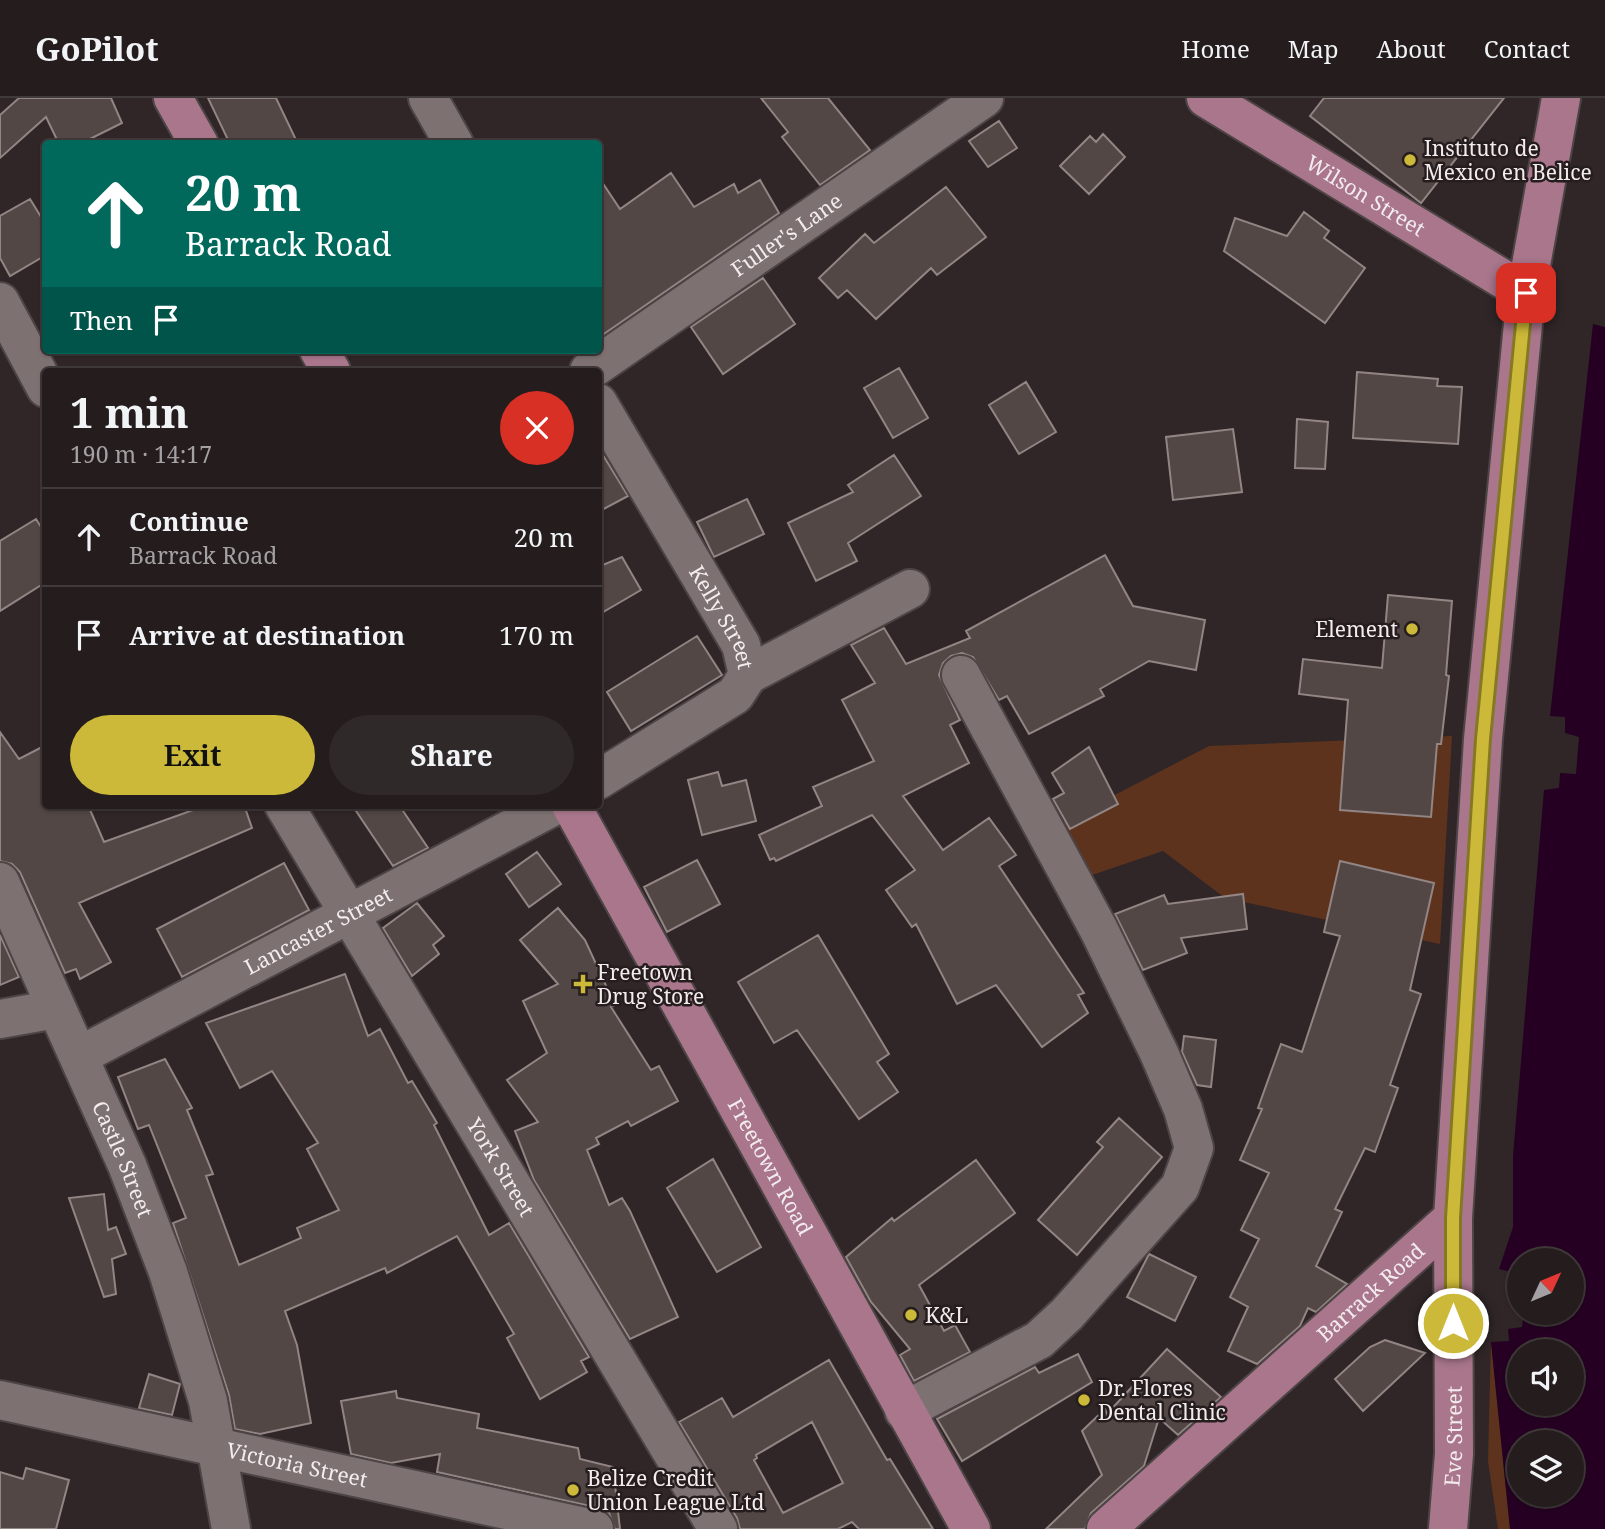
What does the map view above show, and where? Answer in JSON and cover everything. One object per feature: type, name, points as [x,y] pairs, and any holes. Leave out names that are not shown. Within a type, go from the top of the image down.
[{"type":"main road","points":[[173,98],[197,140]]},
{"type":"main road","name":"Wilson Street","points":[[1206,98],[1526,293]]},
{"type":"main road","points":[[1453,1218],[1483,739],[1526,293],[1561,98]]},
{"type":"main road","name":"Freetown Road","points":[[573,809],[971,1529]]},
{"type":"main road","name":"Eve Street","points":[[1448,1529],[1454,1454],[1453,1218]]},
{"type":"main road","name":"Barrack Road","points":[[1106,1529],[1453,1218]]},
{"type":"main road","points":[[1454,1454],[1472,1529]]},
{"type":"street","points":[[429,98],[452,140]]},
{"type":"street","name":"Fuller's Lane","points":[[593,368],[984,98]]},
{"type":"street","points":[[0,302],[42,381]]},
{"type":"street","name":"Kelly Street","points":[[602,409],[741,645],[748,675],[735,695],[602,778]]},
{"type":"street","points":[[748,675],[910,589]]},
{"type":"street","points":[[904,1411],[1039,1340],[1067,1314],[1180,1186],[1194,1148],[1183,1109],[1105,942],[961,675]]},
{"type":"street","name":"York Street","points":[[286,809],[718,1529]]},
{"type":"street","name":"Lancaster Street","points":[[79,1056],[548,809]]},
{"type":"street","name":"Castle Street","points":[[0,882],[127,1165],[168,1272],[208,1401],[231,1529]]},
{"type":"street","points":[[0,1019],[56,1009]]},
{"type":"street","name":"Victoria Street","points":[[0,1400],[594,1529]]},
{"type":"shaded area","points":[[1593,324],[1605,327],[1605,1529],[1510,1529],[1508,1507],[1584,1507],[1584,1430],[1507,1430],[1507,1499],[1491,1342],[1507,1341],[1507,1416],[1584,1416],[1584,1339],[1509,1339],[1508,1329],[1522,1325],[1584,1325],[1584,1248],[1507,1248],[1507,1271],[1499,1269],[1513,1227],[1513,1156],[1544,790],[1559,788],[1560,773],[1576,774],[1579,737],[1565,733],[1565,717],[1550,716]]},
{"type":"shaded area","points":[[1452,736],[1440,944],[1225,898],[1163,851],[1092,875],[1057,825],[1209,746]]},
{"type":"shaded area","points":[[1491,1342],[1510,1529],[1498,1529],[1488,1461]]},
{"type":"building","points":[[19,98],[111,98],[122,123],[88,140],[57,140],[46,117],[0,158],[0,115]]},
{"type":"building","points":[[208,98],[276,98],[296,140],[228,140]]},
{"type":"building","points":[[761,98],[828,98],[870,150],[820,185],[782,137],[788,132]]},
{"type":"building","name":"Instituto de Mexico en Belice","points":[[1324,98],[1504,98],[1421,203],[1310,116]]},
{"type":"building","points":[[999,121],[1017,148],[988,167],[969,141]]},
{"type":"building","points":[[1103,134],[1125,157],[1089,194],[1060,166],[1090,136],[1096,142]]},
{"type":"building","points":[[671,173],[694,207],[734,184],[738,193],[760,180],[779,213],[602,335],[602,182],[620,209]]},
{"type":"building","points":[[946,187],[986,237],[937,275],[931,268],[876,319],[847,290],[838,298],[819,278],[865,234],[874,243]]},
{"type":"building","points":[[30,199],[42,218],[42,257],[10,276],[0,258],[0,216]]},
{"type":"building","points":[[1304,212],[1329,231],[1324,238],[1365,268],[1325,323],[1224,251],[1235,218],[1287,236]]},
{"type":"building","points":[[763,278],[795,324],[723,374],[691,327]]},
{"type":"building","points":[[899,368],[928,418],[893,438],[864,388]]},
{"type":"building","points":[[1357,372],[1438,379],[1437,386],[1462,387],[1458,444],[1353,438]]},
{"type":"building","points":[[1026,382],[1056,432],[1019,454],[989,405]]},
{"type":"building","points":[[1297,419],[1328,422],[1325,469],[1295,468]]},
{"type":"building","points":[[1233,429],[1242,492],[1173,500],[1166,437]]},
{"type":"building","points":[[602,454],[628,496],[602,510]]},
{"type":"building","points":[[894,455],[921,496],[848,543],[857,561],[816,581],[788,523],[853,492],[848,485]]},
{"type":"building","points":[[747,499],[764,534],[714,557],[697,522]]},
{"type":"building","points":[[36,519],[42,529],[42,585],[0,611],[0,541]]},
{"type":"building","points":[[1105,555],[1133,606],[1205,620],[1196,670],[1149,661],[1100,689],[1104,696],[1029,734],[1007,696],[999,700],[973,657],[962,653],[951,656],[943,663],[939,675],[960,720],[950,725],[969,763],[903,796],[943,850],[989,818],[1016,855],[999,866],[1084,993],[1078,995],[1088,1013],[1042,1047],[996,985],[957,1004],[916,924],[912,927],[886,890],[915,870],[872,815],[776,861],[774,858],[770,860],[759,835],[822,806],[813,787],[874,761],[842,700],[875,683],[851,645],[884,628],[906,664],[970,638],[966,631]]},
{"type":"building","points":[[622,557],[641,590],[602,613],[602,565]]},
{"type":"building","points":[[1388,595],[1452,601],[1446,675],[1449,676],[1441,744],[1437,744],[1431,817],[1340,810],[1348,700],[1299,694],[1303,659],[1382,668]]},
{"type":"building","points":[[697,636],[722,675],[631,731],[607,692]]},
{"type":"building","points":[[0,732],[19,759],[42,747],[42,809],[90,809],[104,842],[196,809],[245,809],[252,828],[79,903],[111,962],[80,979],[76,969],[65,973],[20,872],[12,864],[0,861]]},
{"type":"building","points":[[1089,747],[1118,804],[1070,829],[1053,799],[1064,793],[1052,773]]},
{"type":"building","points":[[718,772],[722,786],[746,780],[756,821],[702,835],[688,780]]},
{"type":"building","points":[[355,809],[402,809],[428,848],[393,866]]},
{"type":"building","points":[[537,852],[561,884],[529,907],[506,874]]},
{"type":"building","points":[[697,860],[720,904],[667,932],[644,887]]},
{"type":"building","points":[[1340,861],[1434,883],[1410,990],[1421,994],[1390,1085],[1398,1088],[1375,1152],[1365,1148],[1335,1209],[1342,1212],[1316,1266],[1347,1284],[1316,1312],[1308,1308],[1300,1326],[1257,1364],[1228,1351],[1248,1307],[1230,1297],[1259,1239],[1241,1230],[1269,1173],[1240,1160],[1262,1109],[1258,1108],[1281,1044],[1302,1052],[1340,936],[1324,932]]},
{"type":"building","points":[[284,863],[309,910],[182,977],[157,929]]},
{"type":"building","points":[[1243,894],[1247,929],[1181,938],[1187,953],[1143,970],[1115,914],[1164,895],[1168,904]]},
{"type":"building","points":[[417,903],[444,936],[433,945],[439,954],[412,976],[383,928]]},
{"type":"building","points":[[558,908],[585,940],[615,1005],[611,1007],[651,1070],[659,1066],[678,1101],[631,1126],[628,1121],[596,1138],[599,1144],[587,1150],[609,1205],[622,1198],[630,1211],[678,1317],[630,1339],[534,1180],[515,1131],[538,1122],[507,1080],[547,1053],[523,1001],[558,984],[520,940]]},
{"type":"building","points":[[0,935],[19,977],[0,985]]},
{"type":"building","points":[[818,935],[889,1054],[877,1062],[898,1092],[859,1119],[797,1030],[774,1043],[738,982]]},
{"type":"building","points":[[345,974],[368,1036],[380,1029],[408,1083],[412,1081],[437,1123],[434,1125],[489,1235],[509,1223],[589,1357],[581,1361],[587,1372],[540,1399],[507,1338],[514,1334],[457,1236],[387,1273],[385,1268],[285,1311],[297,1345],[311,1423],[260,1434],[235,1429],[229,1395],[173,1223],[186,1218],[149,1125],[138,1129],[118,1077],[165,1059],[192,1108],[187,1110],[213,1174],[206,1176],[239,1265],[301,1238],[297,1228],[339,1210],[307,1149],[318,1143],[272,1071],[240,1088],[206,1023]]},
{"type":"building","points":[[1184,1036],[1216,1040],[1211,1087],[1197,1085],[1182,1052]]},
{"type":"building","points":[[1119,1118],[1162,1157],[1077,1255],[1038,1220],[1103,1147],[1097,1142]]},
{"type":"building","points":[[713,1159],[761,1247],[717,1272],[667,1188]]},
{"type":"building","points":[[976,1160],[1015,1213],[919,1285],[944,1331],[955,1325],[970,1352],[914,1381],[900,1355],[910,1349],[871,1302],[846,1257],[892,1218],[894,1221]]},
{"type":"building","points":[[104,1194],[108,1230],[116,1227],[126,1254],[112,1259],[116,1294],[104,1297],[69,1198]]},
{"type":"building","points":[[1149,1254],[1196,1277],[1175,1321],[1127,1297]]},
{"type":"building","points":[[1385,1340],[1425,1353],[1363,1411],[1335,1379],[1370,1347]]},
{"type":"building","points":[[1167,1349],[1221,1397],[1178,1435],[1159,1418],[1144,1466],[1091,1513],[1085,1529],[1046,1529],[1102,1475],[1082,1431],[1105,1409],[1107,1414]]},
{"type":"building","points":[[1078,1354],[1092,1382],[962,1461],[937,1419],[1035,1367],[1039,1373]]},
{"type":"building","points":[[829,1360],[887,1460],[890,1459],[933,1529],[859,1529],[852,1522],[838,1529],[740,1529],[737,1518],[679,1422],[722,1398],[733,1417]],"holes":[[[812,1422],[843,1483],[783,1513],[754,1460],[756,1455]]]},
{"type":"building","points":[[149,1374],[180,1384],[172,1415],[139,1408]]},
{"type":"building","points":[[396,1391],[397,1398],[479,1414],[477,1428],[578,1448],[580,1459],[613,1467],[620,1529],[615,1529],[609,1513],[599,1508],[437,1472],[440,1454],[391,1463],[351,1454],[341,1401]]},
{"type":"building","points":[[26,1468],[69,1480],[56,1529],[0,1529],[0,1472],[23,1479]]},
{"type":"place","name":"Instituto de Mexico en Belice","points":[[1410,160]]},
{"type":"place","name":"Element","points":[[1412,629]]},
{"type":"place","name":"Freetown Drug Store","points":[[583,984]]},
{"type":"place","name":"K&L","points":[[911,1315]]},
{"type":"place","name":"Dr. Flores Dental Clinic","points":[[1084,1400]]},
{"type":"place","name":"Belize Credit Union League Ltd","points":[[573,1490]]},
{"type":"route","points":[[1453,1323],[1453,1218],[1483,739],[1526,293]]}]
